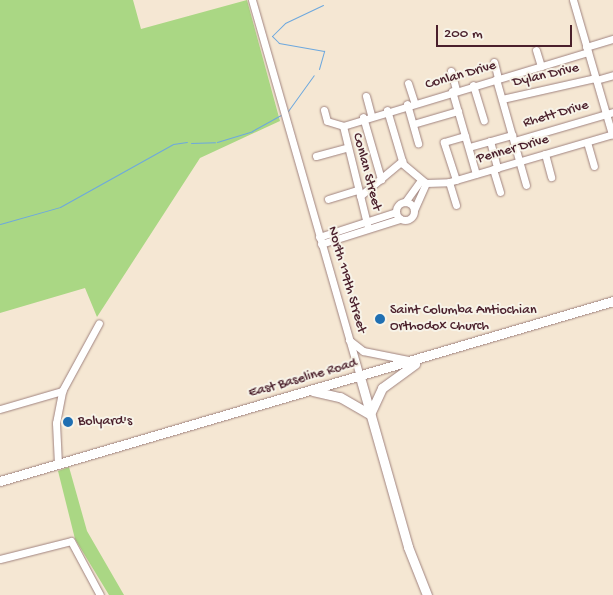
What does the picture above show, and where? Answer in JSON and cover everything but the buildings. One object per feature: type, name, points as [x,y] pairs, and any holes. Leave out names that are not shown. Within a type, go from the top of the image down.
[{"type":"main road","name":"East Baseline Road","points":[[0,481],[418,361],[613,301]]},
{"type":"main road","points":[[312,391],[340,397],[370,414],[382,388],[418,361]]},
{"type":"main road","name":"North 119th Street","points":[[360,377],[408,547],[427,595]]},
{"type":"street","name":"North 119th Street","points":[[252,0],[360,377]]},
{"type":"street","points":[[573,0],[596,79],[609,113],[612,134]]},
{"type":"street","name":"Conlan Drive","points":[[343,126],[362,117],[541,66],[613,39]]},
{"type":"street","points":[[536,50],[541,66]]},
{"type":"street","points":[[494,62],[502,100],[526,185]]},
{"type":"street","points":[[450,71],[458,111],[476,174]]},
{"type":"street","name":"Dylan Drive","points":[[502,100],[613,75]]},
{"type":"street","points":[[408,83],[413,124],[418,143]]},
{"type":"street","points":[[473,85],[484,120]]},
{"type":"street","points":[[366,96],[371,115]]},
{"type":"street","points":[[324,110],[327,121],[343,126]]},
{"type":"street","points":[[387,110],[402,161],[423,182]]},
{"type":"street","points":[[413,124],[458,111]]},
{"type":"street","name":"Rhett Drive","points":[[468,147],[490,141],[513,138],[609,113]]},
{"type":"street","points":[[362,117],[381,179]]},
{"type":"street","name":"Conlan Street","points":[[343,126],[346,148],[368,224]]},
{"type":"street","name":"Penner Drive","points":[[423,182],[452,181],[612,134]]},
{"type":"street","points":[[456,205],[444,142],[465,136]]},
{"type":"street","points":[[490,141],[500,192]]},
{"type":"street","points":[[587,142],[594,166]]},
{"type":"street","points":[[316,156],[346,148]]},
{"type":"street","points":[[545,154],[552,177]]},
{"type":"street","points":[[328,199],[359,193],[381,179],[402,161]]},
{"type":"street","points":[[320,241],[398,216],[404,202],[423,182]]},
{"type":"street","points":[[320,241],[368,224],[398,216],[411,218],[423,182]]},
{"type":"street","points":[[404,202],[414,211]]},
{"type":"street","points":[[58,464],[56,424],[62,391],[99,323]]},
{"type":"street","points":[[348,340],[382,357],[418,361]]},
{"type":"street","points":[[0,409],[62,391]]},
{"type":"street","points":[[0,559],[71,541],[100,595]]},
{"type":"green space","points":[[0,0],[133,0],[141,29],[247,0],[280,121],[200,158],[97,317],[85,288],[0,313]]},
{"type":"green space","points":[[69,467],[87,531],[124,595],[109,595],[75,539],[58,471]]},
{"type":"waterway","points":[[319,69],[324,51],[279,43],[272,36],[285,23],[323,5]]},
{"type":"waterway","points":[[288,111],[314,75]]},
{"type":"waterway","points":[[217,142],[252,131],[281,115]]},
{"type":"waterway","points":[[0,224],[60,207],[173,144],[187,142]]},
{"type":"waterway","points":[[191,143],[215,142]]},
{"type":"place","name":"Saint Columba Antiochian Orthodox Church","points":[[380,319]]},
{"type":"place","name":"Bolyard's","points":[[68,422]]}]
